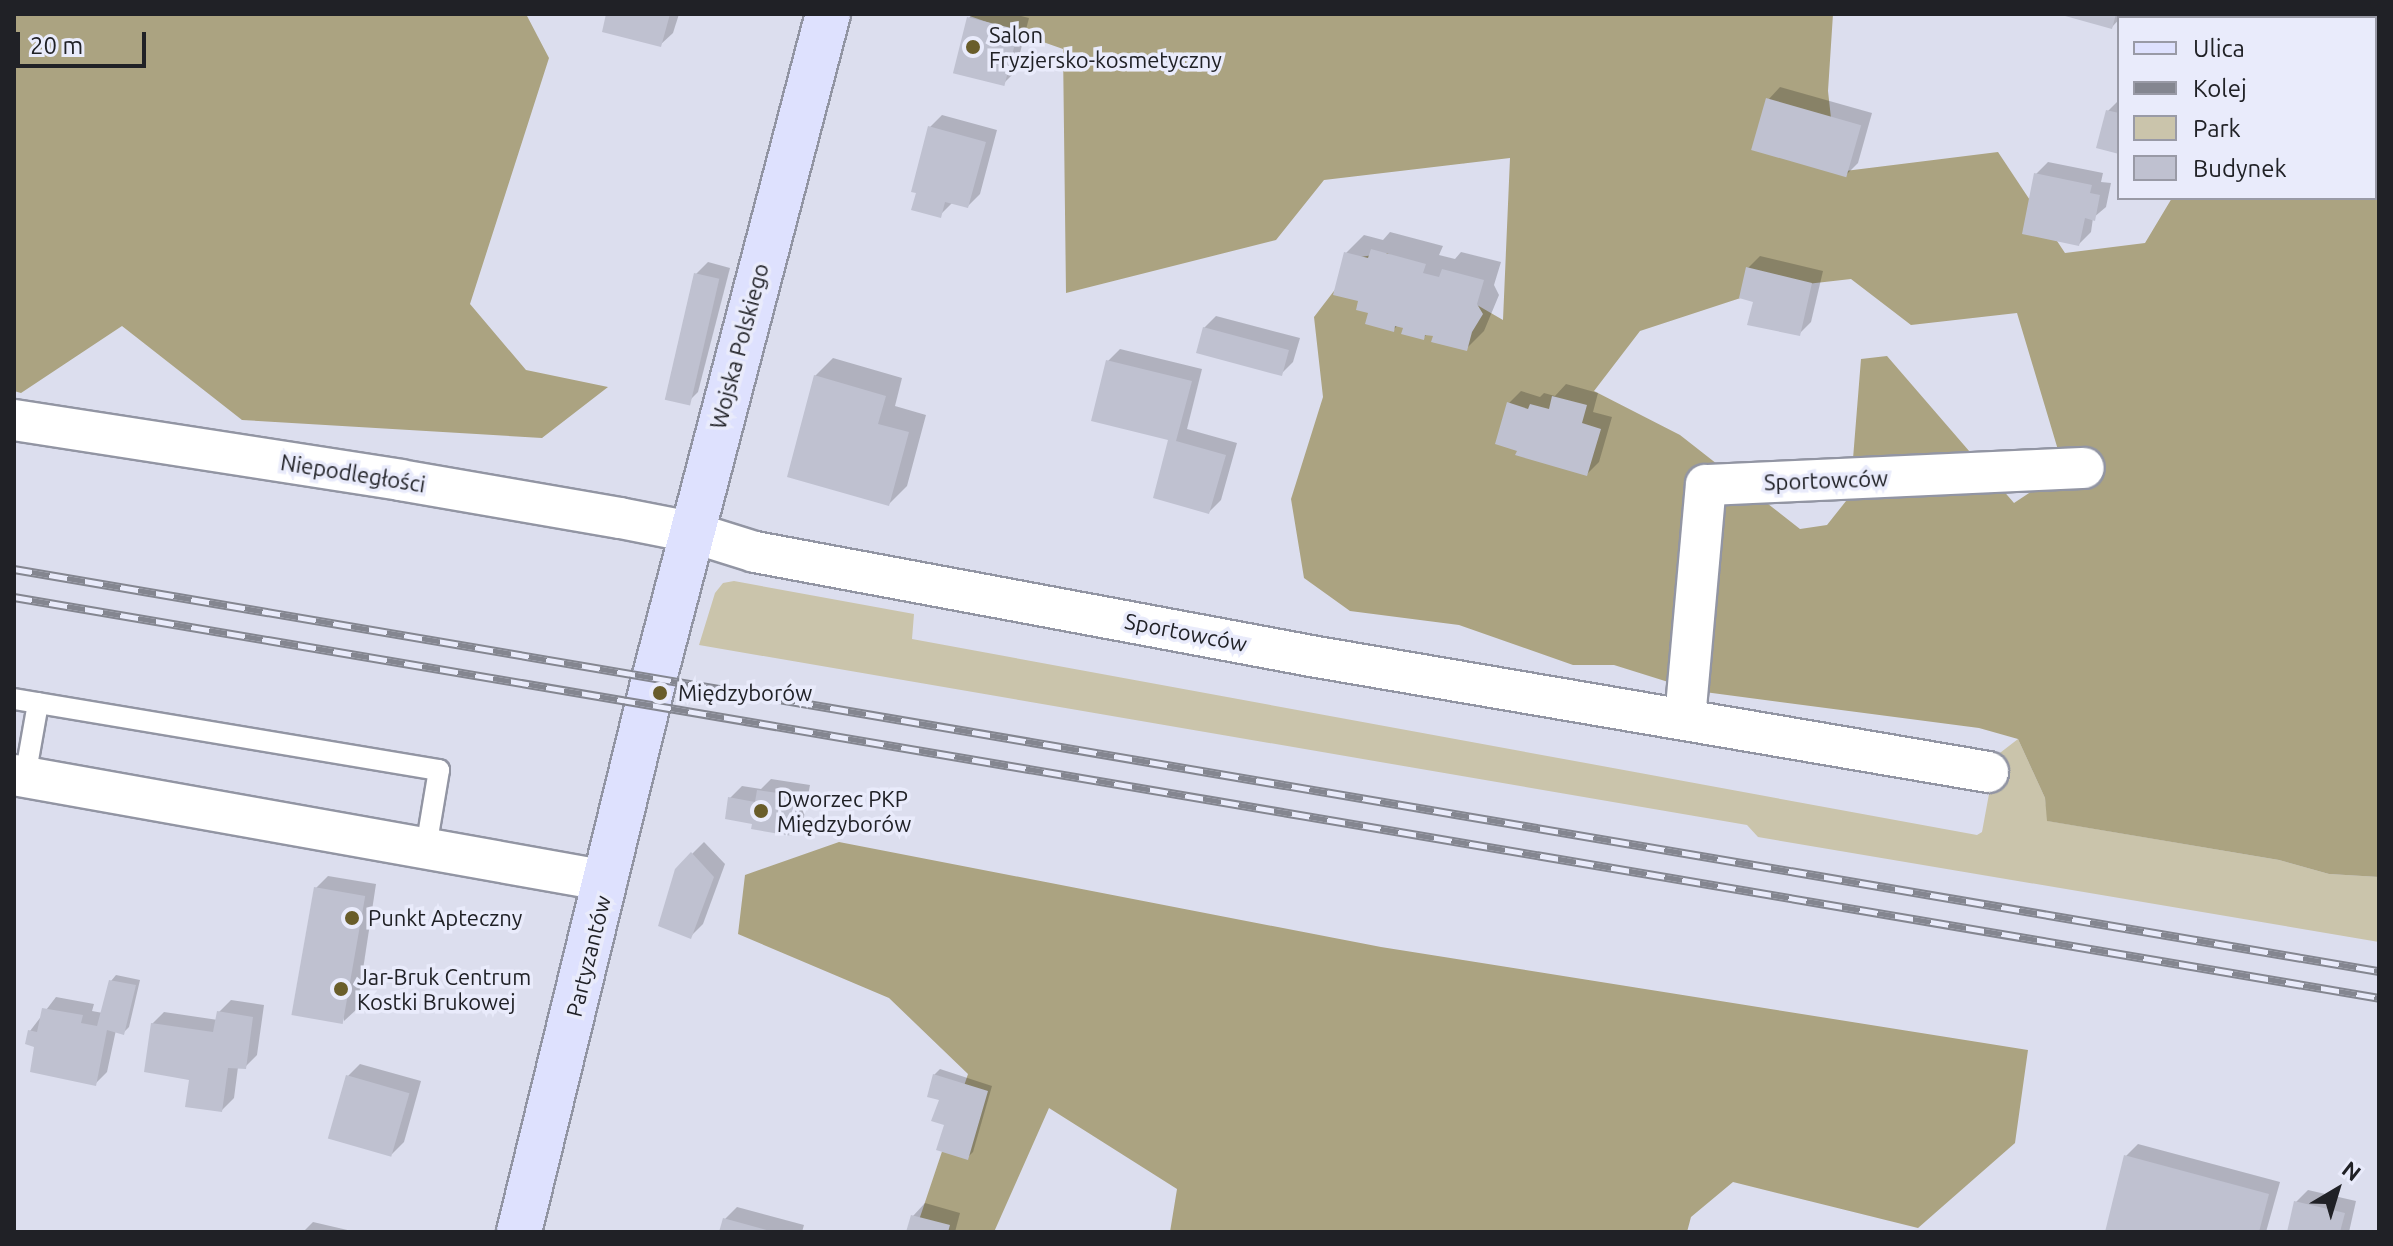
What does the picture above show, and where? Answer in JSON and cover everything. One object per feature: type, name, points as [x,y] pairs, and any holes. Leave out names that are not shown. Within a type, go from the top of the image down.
[{"type":"street","name":"Wojska Polskiego","points":[[654,679],[828,14]]},
{"type":"street","name":"Niepodległości","points":[[14,420],[400,480],[691,532]]},
{"type":"street","name":"Sportowców","points":[[1685,719],[1706,485],[2084,468]]},
{"type":"street","name":"Sportowców","points":[[691,532],[755,552],[1311,656],[1988,772]]},
{"type":"street","name":"Partyzantów","points":[[519,1232],[654,679]]},
{"type":"street","points":[[20,776],[607,881]]},
{"type":"lane","points":[[14,699],[439,770],[426,848]]},
{"type":"lane","points":[[20,776],[38,703]]},
{"type":"green space","points":[[734,581],[914,614],[912,639],[1977,835],[1982,832],[1996,756],[2018,739],[2045,798],[2048,821],[2279,860],[2329,874],[2379,877],[2379,942],[1758,837],[1747,825],[699,645],[715,593],[723,583]]},
{"type":"shaded area","points":[[14,14],[526,14],[549,58],[470,304],[526,370],[608,387],[542,438],[242,420],[122,326],[21,393],[14,391]]},
{"type":"shaded area","points":[[964,14],[1833,14],[1828,91],[1837,172],[1998,152],[2065,253],[2145,243],[2171,200],[2377,200],[2377,16],[2284,16],[2379,14],[2379,877],[2329,874],[2279,860],[2047,821],[2045,798],[2018,739],[1979,728],[1697,691],[1614,665],[1573,665],[1459,625],[1350,611],[1304,578],[1291,499],[1323,397],[1314,317],[1360,257],[1387,253],[1503,320],[1510,158],[1324,180],[1276,240],[1066,293],[1063,49]],"holes":[[[1851,279],[1911,325],[2017,313],[2064,470],[2014,503],[1887,356],[1861,359],[1850,496],[1827,525],[1800,529],[1680,435],[1594,391],[1640,331],[1771,288]]]},
{"type":"shaded area","points":[[839,842],[1381,947],[2028,1050],[2015,1143],[1918,1228],[1733,1182],[1691,1217],[1687,1232],[1170,1232],[1177,1189],[1049,1108],[994,1232],[915,1232],[968,1074],[889,998],[738,934],[745,875]]},
{"type":"building","points":[[606,14],[670,14],[661,47],[602,32]]},
{"type":"building","points":[[2058,14],[2116,14],[2112,29]]},
{"type":"building","points":[[967,17],[1018,30],[1004,86],[953,73]]},
{"type":"building","points":[[1766,98],[1861,125],[1846,177],[1751,150]]},
{"type":"building","points":[[2106,110],[2117,113],[2117,153],[2096,148]]},
{"type":"building","points":[[928,126],[986,142],[968,208],[945,202],[941,218],[911,210],[916,193],[911,192]]},
{"type":"building","points":[[2034,173],[2092,185],[2090,193],[2100,195],[2095,221],[2085,218],[2079,246],[2022,234]]},
{"type":"building","points":[[1371,249],[1426,264],[1423,273],[1439,277],[1442,269],[1484,280],[1477,304],[1483,314],[1472,332],[1467,351],[1431,342],[1433,336],[1425,335],[1424,340],[1401,334],[1403,328],[1395,326],[1394,332],[1365,324],[1368,313],[1356,310],[1358,301],[1333,295],[1344,252],[1368,258]]},
{"type":"building","points":[[1746,267],[1812,283],[1800,336],[1747,325],[1753,302],[1739,298]]},
{"type":"building","points":[[694,273],[719,279],[690,406],[665,400]]},
{"type":"building","points":[[1203,327],[1289,350],[1282,376],[1196,353]]},
{"type":"building","points":[[1106,360],[1192,381],[1176,441],[1226,455],[1209,514],[1153,498],[1168,440],[1091,421]]},
{"type":"building","points":[[814,375],[886,396],[878,424],[909,432],[889,506],[787,477]]},
{"type":"building","points":[[1552,396],[1587,405],[1582,423],[1601,429],[1587,476],[1515,455],[1517,451],[1495,444],[1507,402],[1528,409],[1530,404],[1549,409]]},
{"type":"building","name":"Dworzec PKP Międzyborów","points":[[757,790],[799,796],[792,836],[751,829],[752,824],[725,819],[728,797],[755,802]]},
{"type":"building","points":[[691,852],[714,877],[691,939],[658,926],[675,869]]},
{"type":"building","points":[[314,887],[365,896],[343,1024],[291,1015]]},
{"type":"building","points":[[109,980],[136,985],[124,1035],[107,1030],[96,1086],[30,1072],[34,1047],[25,1044],[28,1030],[37,1032],[42,1008],[83,1015],[81,1023],[97,1026]]},
{"type":"building","points":[[217,1011],[253,1017],[246,1069],[228,1068],[222,1112],[185,1107],[189,1080],[144,1072],[151,1023],[213,1032]]},
{"type":"building","points":[[933,1074],[988,1091],[968,1160],[936,1150],[944,1125],[931,1121],[939,1100],[927,1097]]},
{"type":"building","points":[[346,1075],[409,1093],[391,1157],[328,1138]]},
{"type":"building","points":[[2124,1155],[2269,1194],[2259,1232],[2105,1232]]},
{"type":"building","points":[[2294,1201],[2345,1213],[2340,1232],[2287,1232]]},
{"type":"building","points":[[911,1215],[950,1225],[948,1232],[906,1232]]},
{"type":"building","points":[[723,1218],[770,1231],[770,1232],[719,1232]]},
{"type":"railway","points":[[14,569],[2379,971]]},
{"type":"railway","points":[[14,597],[2379,998]]},
{"type":"place","name":"Salon Fryzjersko-kosmetyczny","points":[[973,47]]},
{"type":"place","name":"Międzyborów","points":[[660,693]]},
{"type":"place","name":"Dworzec PKP Międzyborów","points":[[761,811]]},
{"type":"place","name":"Punkt Apteczny","points":[[352,918]]},
{"type":"place","name":"Jar-Bruk Centrum Kostki Brukowej","points":[[341,989]]}]
